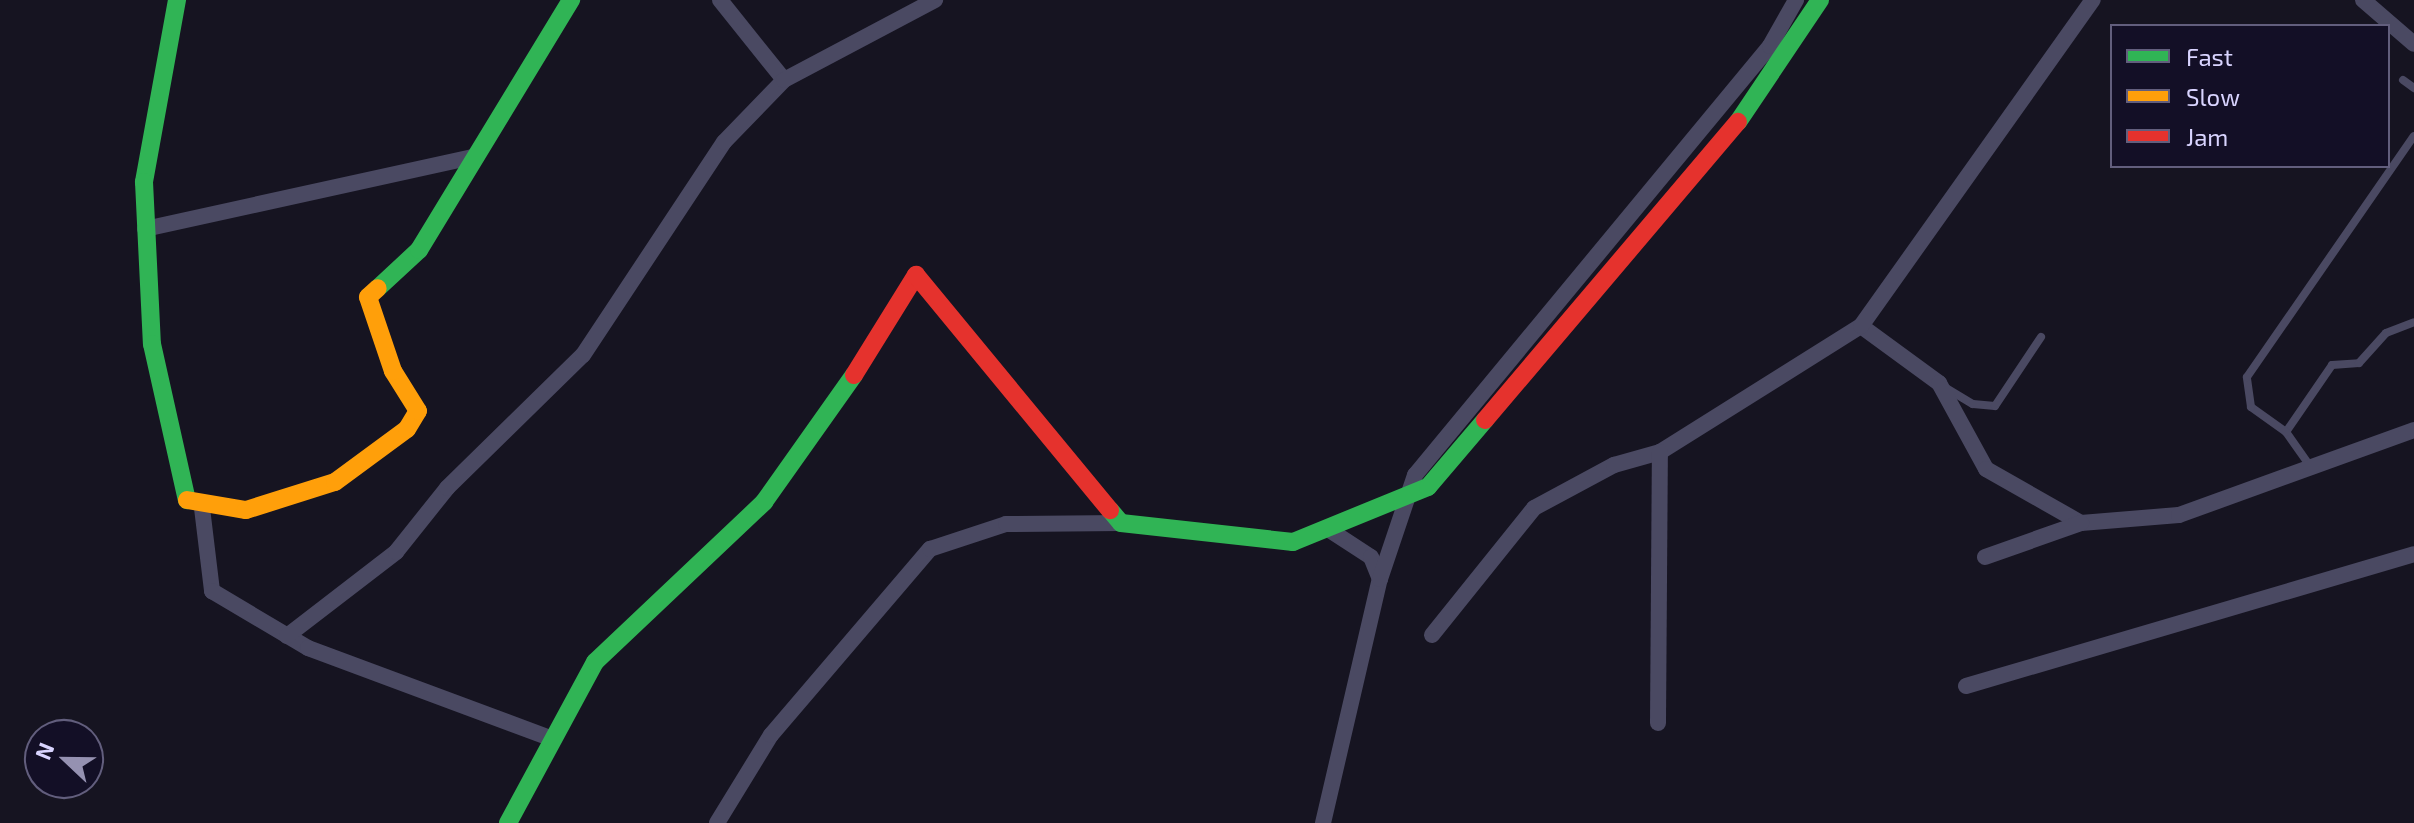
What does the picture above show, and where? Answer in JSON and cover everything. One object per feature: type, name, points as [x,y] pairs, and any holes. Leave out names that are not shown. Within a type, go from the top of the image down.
[{"type":"street","points":[[177,0],[154,108],[145,229],[168,434],[186,500],[202,508],[246,510],[335,482],[407,429],[418,411],[378,337],[368,297],[419,250],[571,0]]},
{"type":"street","points":[[720,0],[784,80]]},
{"type":"street","points":[[287,636],[396,552],[447,488],[583,355],[724,142],[784,80],[935,0]]},
{"type":"street","points":[[1323,823],[1380,579],[1410,498],[1415,475],[1770,46],[1796,0]]},
{"type":"street","points":[[717,823],[771,735],[930,549],[1006,524],[1121,523],[1246,541],[1293,542],[1410,498],[1484,428],[1757,99],[1820,0]]},
{"type":"street","points":[[1432,635],[1534,508],[1614,465],[1660,452],[1861,326],[2093,0]]},
{"type":"street","points":[[2363,0],[2413,41]]},
{"type":"street","points":[[145,229],[477,156]]},
{"type":"street","points":[[508,823],[595,662],[764,502],[813,443],[916,275],[1121,523]]},
{"type":"street","points":[[1861,326],[1939,383],[1986,469],[2081,523]]},
{"type":"street","points":[[1985,557],[2081,523],[2179,515],[2414,430]]},
{"type":"street","points":[[1658,723],[1660,452]]},
{"type":"street","points":[[202,508],[212,591],[308,648],[553,739]]},
{"type":"street","points":[[1328,529],[1371,557],[1380,579]]},
{"type":"street","points":[[1966,686],[2414,554]]},
{"type":"lane","points":[[2403,80],[2414,88]]},
{"type":"lane","points":[[2310,466],[2286,432],[2251,407],[2247,377],[2414,136]]},
{"type":"lane","points":[[2286,432],[2332,365],[2359,363],[2386,333],[2414,322]]},
{"type":"lane","points":[[1939,383],[1973,404],[1995,406],[2041,337]]},
{"type":"traffic: fast","points":[[177,0],[144,182],[152,344],[187,500]]},
{"type":"traffic: fast","points":[[378,288],[419,250],[571,0]]},
{"type":"traffic: fast","points":[[1738,122],[1820,0]]},
{"type":"traffic: fast","points":[[508,823],[595,662],[764,502],[854,375]]},
{"type":"traffic: fast","points":[[1110,510],[1121,523],[1293,542],[1428,487],[1485,420]]},
{"type":"traffic: slow","points":[[187,500],[246,510],[335,482],[407,429],[418,411],[393,371],[368,297],[378,288]]},
{"type":"traffic: jam","points":[[1485,420],[1738,122]]},
{"type":"traffic: jam","points":[[854,375],[916,275],[1110,510]]}]
